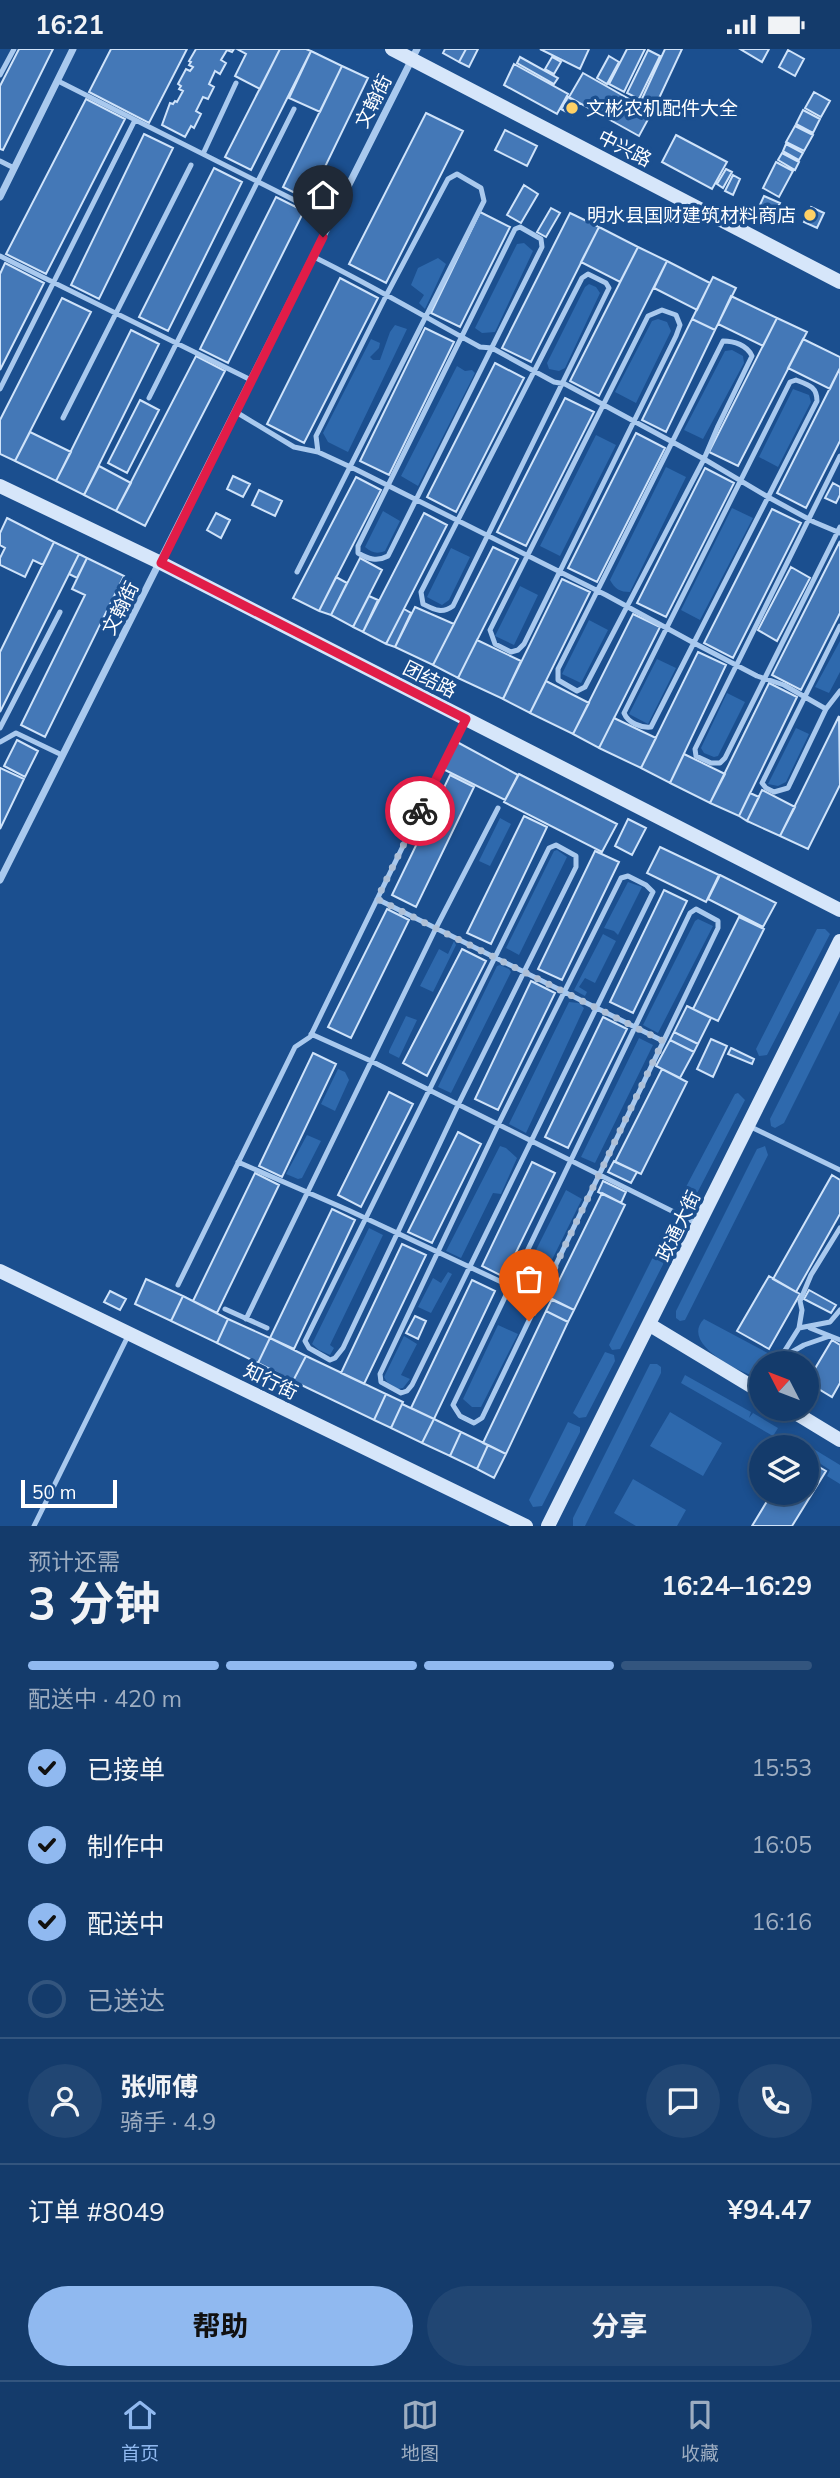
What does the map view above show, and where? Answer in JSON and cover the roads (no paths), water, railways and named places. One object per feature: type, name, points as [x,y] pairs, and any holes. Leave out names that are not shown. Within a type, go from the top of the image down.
[{"type":"street","points":[[0,197],[73,49]]},
{"type":"street","name":"中兴路","points":[[392,49],[414,54],[840,282]]},
{"type":"street","name":"文翰街","points":[[0,880],[414,54]]},
{"type":"street","name":"团结路","points":[[0,486],[161,563],[840,910]]},
{"type":"street","name":"政通大街","points":[[548,1526],[840,941]]},
{"type":"street","name":"知行街","points":[[0,1271],[526,1526]]},
{"type":"street","points":[[650,1325],[749,1384]]},
{"type":"street","points":[[809,1421],[840,1440]]},
{"type":"lane","points":[[0,75],[15,49]]},
{"type":"lane","points":[[58,81],[332,219]]},
{"type":"lane","points":[[203,154],[236,83]]},
{"type":"lane","points":[[149,398],[294,109]]},
{"type":"lane","points":[[0,389],[135,120]]},
{"type":"lane","points":[[0,161],[14,169]]},
{"type":"lane","points":[[63,418],[118,314],[191,165]]},
{"type":"lane","points":[[297,572],[484,201],[481,188],[457,174],[449,179],[387,294],[316,436],[318,452]]},
{"type":"lane","points":[[520,227],[541,239],[542,247],[388,556],[380,560],[366,557],[358,553],[358,547],[462,337],[515,229],[520,227]]},
{"type":"lane","points":[[0,256],[251,380]]},
{"type":"lane","points":[[314,257],[481,347],[492,348],[704,459],[809,519],[839,530],[725,758],[720,763],[711,763],[696,756],[695,749],[737,665],[809,519],[840,456]]},
{"type":"lane","points":[[588,274],[606,283],[608,288],[453,606],[446,611],[436,611],[423,604],[421,592],[535,371],[582,278],[588,274]]},
{"type":"lane","points":[[662,310],[676,315],[680,325],[676,336],[524,643],[518,650],[511,652],[495,644],[490,630],[603,406],[648,316],[662,310]]},
{"type":"lane","points":[[723,341],[732,341],[749,350],[752,356],[704,459],[585,687],[577,691],[558,680],[558,669],[671,442],[723,341]]},
{"type":"lane","points":[[796,380],[813,387],[817,392],[817,401],[768,497],[651,727],[644,728],[626,719],[624,713],[740,480],[790,382],[796,380]]},
{"type":"lane","points":[[236,412],[294,447],[318,452],[389,486],[598,590],[694,643],[764,678],[784,685],[826,709]]},
{"type":"lane","points":[[0,727],[60,612]]},
{"type":"lane","points":[[840,626],[762,783],[766,788],[774,792],[788,788],[826,709],[840,691]]},
{"type":"lane","points":[[178,1285],[295,1047],[310,1037],[466,719]]},
{"type":"lane","points":[[0,742],[16,733],[62,755]]},
{"type":"lane","points":[[246,1319],[436,928],[498,808]]},
{"type":"lane","points":[[556,845],[576,856],[576,867],[524,972],[342,1348],[335,1358],[330,1360],[309,1348],[305,1341],[549,848],[556,845]]},
{"type":"lane","points":[[628,876],[646,885],[653,893],[597,1008],[412,1385],[401,1394],[381,1382],[380,1374],[498,1125],[621,879],[628,876]]},
{"type":"lane","points":[[377,899],[663,1041]]},
{"type":"lane","points":[[696,909],[718,921],[718,928],[663,1041],[482,1418],[474,1423],[460,1416],[453,1405],[690,912],[696,909]]},
{"type":"lane","points":[[311,1034],[371,1061],[700,1225]]},
{"type":"lane","points":[[749,1126],[840,1170]]},
{"type":"lane","points":[[238,1162],[397,1232],[540,1300]]},
{"type":"lane","points":[[785,1351],[799,1328],[802,1310],[800,1301],[811,1275],[840,1228]]},
{"type":"lane","points":[[225,1309],[267,1328]]},
{"type":"lane","points":[[799,1328],[830,1322],[840,1310]]},
{"type":"lane","points":[[807,1327],[840,1340]]},
{"type":"lane","points":[[34,1526],[130,1333]]},
{"type":"lane","points":[[795,1351],[830,1336]]},
{"type":"place","name":"文彬农机配件大全","points":[[572,108]]},
{"type":"place","name":"明水县国财建筑材料商店","points":[[810,215]]}]
